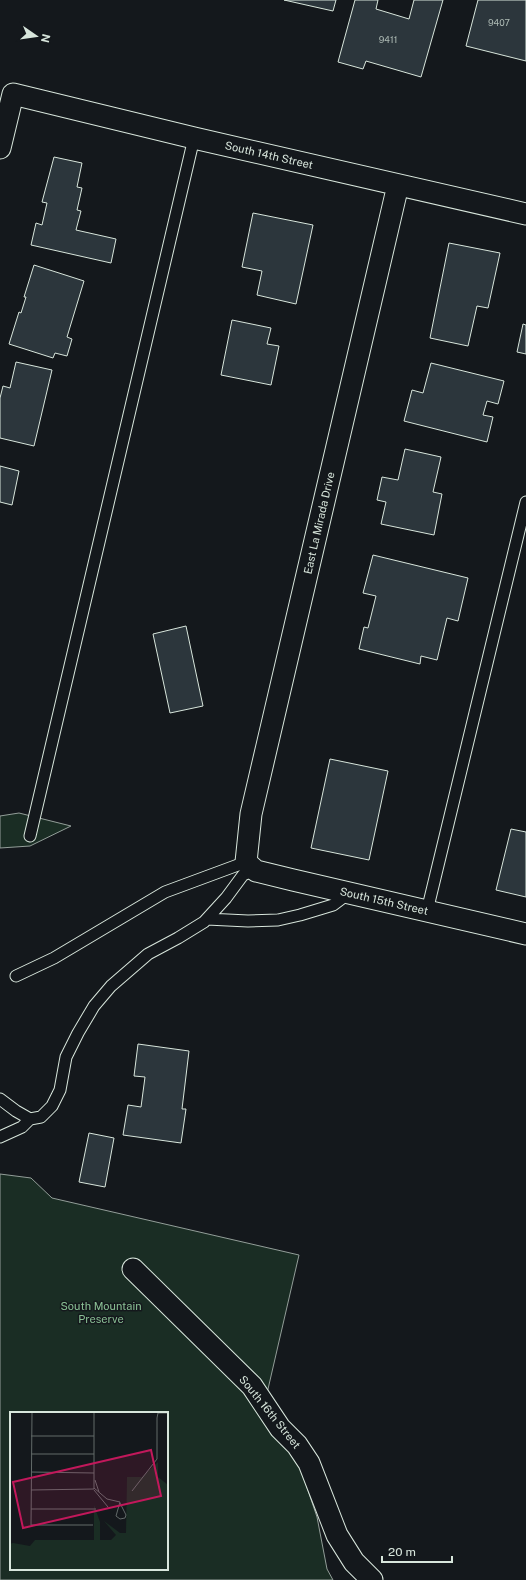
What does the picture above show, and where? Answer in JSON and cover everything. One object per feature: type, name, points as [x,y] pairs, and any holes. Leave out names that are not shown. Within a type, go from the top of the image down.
[{"type":"street","name":"South 14th Street","points":[[0,148],[13,94],[194,138],[526,214]]},
{"type":"street","name":"East La Mirada Drive","points":[[251,866],[251,814],[398,185]]},
{"type":"street","name":"South 15th Street","points":[[251,866],[349,893],[526,934]]},
{"type":"street","name":"South 16th Street","points":[[133,1269],[252,1386],[280,1428],[297,1445],[309,1463],[337,1535],[354,1562],[372,1580]]},
{"type":"lane","points":[[30,836],[194,138]]},
{"type":"lane","points":[[427,911],[526,502]]},
{"type":"lane","points":[[0,1099],[16,1111],[30,1118],[41,1117],[52,1106],[60,1090],[66,1057],[94,1006],[111,986],[148,954],[178,938],[207,919],[226,898],[251,866]]},
{"type":"lane","points":[[16,976],[54,958],[165,892],[251,866]]},
{"type":"lane","points":[[207,919],[248,921],[278,920],[333,905],[349,893]]},
{"type":"lane","points":[[0,1137],[22,1127],[30,1118]]},
{"type":"green space","points":[[19,813],[71,826],[30,846],[0,848],[0,816]]},
{"type":"green space","name":"South Mountain Preserve","points":[[0,1174],[31,1178],[52,1198],[299,1255],[262,1415],[297,1458],[317,1517],[327,1569],[333,1580],[0,1580]]},
{"type":"building","points":[[284,0],[336,0],[333,11]]},
{"type":"building","points":[[355,0],[378,0],[376,9],[409,19],[414,0],[443,0],[421,77],[366,61],[363,69],[338,62]]},
{"type":"building","points":[[478,0],[526,0],[526,61],[466,46]]},
{"type":"building","points":[[54,157],[82,163],[77,187],[82,188],[77,210],[81,211],[76,230],[116,239],[111,263],[31,245],[36,223],[42,225],[47,203],[42,202]]},
{"type":"building","points":[[253,213],[313,225],[296,304],[257,295],[262,271],[242,267]]},
{"type":"building","points":[[449,243],[500,253],[488,308],[477,306],[468,346],[430,338]]},
{"type":"building","points":[[34,265],[84,281],[67,337],[72,339],[67,356],[55,353],[53,358],[9,344],[19,312],[21,313],[26,297],[24,297]]},
{"type":"building","points":[[232,320],[271,328],[267,344],[279,346],[271,385],[221,375]]},
{"type":"building","points":[[523,324],[526,325],[526,354],[517,352]]},
{"type":"building","points":[[16,362],[52,370],[34,446],[0,438],[0,398],[3,386],[10,388]]},
{"type":"building","points":[[431,363],[504,381],[498,404],[487,401],[483,415],[493,417],[487,442],[404,421],[412,390],[423,393]]},
{"type":"building","points":[[405,449],[441,457],[433,492],[442,494],[434,535],[381,524],[386,502],[377,500],[382,477],[398,480]]},
{"type":"building","points":[[0,466],[19,471],[12,505],[0,502]]},
{"type":"building","points":[[373,555],[468,578],[458,621],[447,618],[437,660],[421,656],[420,664],[359,649],[364,627],[368,628],[376,596],[363,593]]},
{"type":"building","points":[[186,626],[203,706],[170,713],[153,634]]},
{"type":"building","points":[[330,759],[388,771],[369,860],[311,848]]},
{"type":"building","points":[[511,829],[526,832],[526,897],[496,890]]},
{"type":"building","points":[[138,1044],[189,1051],[182,1109],[186,1109],[181,1143],[123,1135],[128,1105],[141,1107],[145,1077],[134,1076]]},
{"type":"building","points":[[89,1133],[114,1138],[105,1187],[79,1182]]}]
